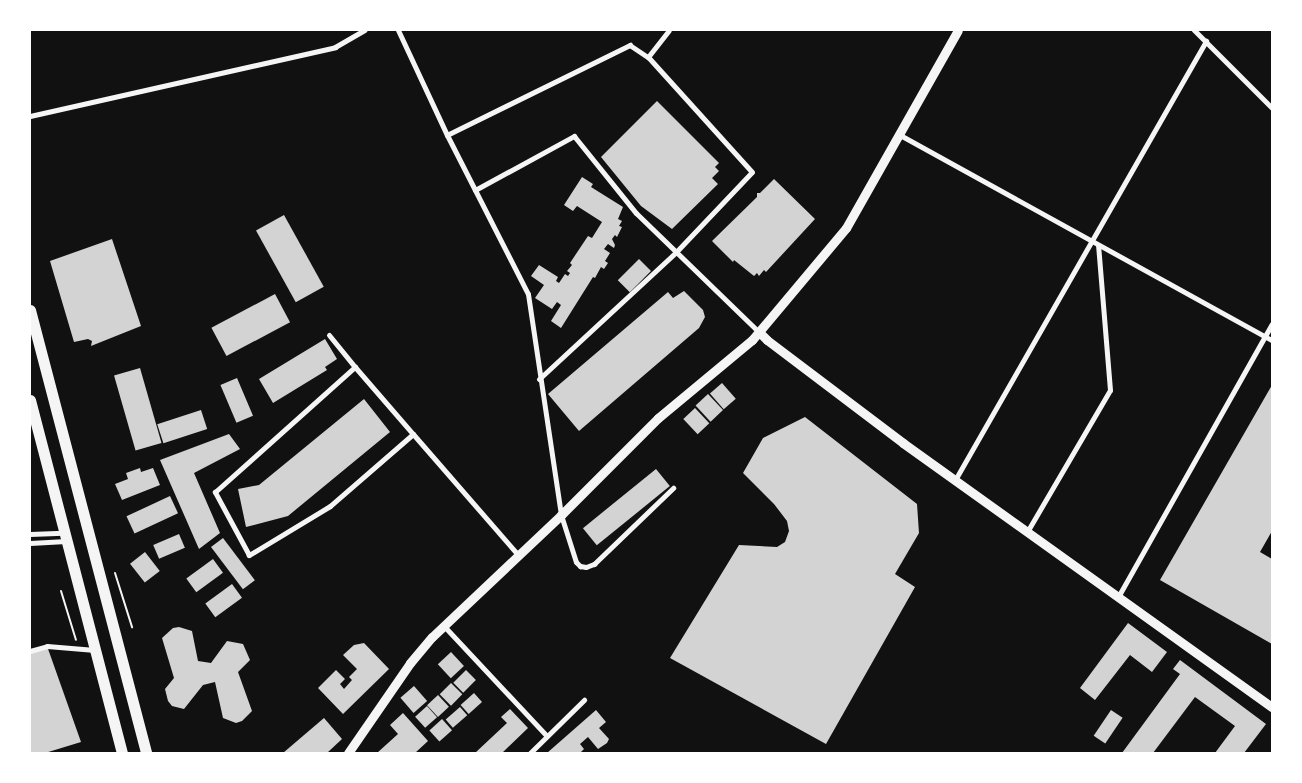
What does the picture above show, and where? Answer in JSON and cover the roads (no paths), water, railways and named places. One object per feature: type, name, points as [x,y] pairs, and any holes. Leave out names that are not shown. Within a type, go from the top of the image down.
[{"type":"highway","points":[[30,310],[146,753]]},
{"type":"highway","points":[[30,400],[122,753]]},
{"type":"street","points":[[30,116],[335,47],[365,30]]},
{"type":"street","points":[[398,30],[447,134],[528,294],[539,379],[561,515],[576,562],[586,568],[594,564],[673,488]]},
{"type":"street","points":[[648,57],[669,30]]},
{"type":"street","points":[[348,753],[410,663],[443,625],[561,515],[658,418],[752,340],[759,332],[846,228],[958,30]]},
{"type":"street","points":[[1194,30],[1272,108]]},
{"type":"street","points":[[954,480],[1206,41]]},
{"type":"street","points":[[447,134],[630,45],[648,57],[752,172],[676,252],[539,379]]},
{"type":"street","points":[[900,135],[1272,340]]},
{"type":"street","points":[[475,190],[574,136],[636,214],[767,340],[954,480],[1272,707]]},
{"type":"street","points":[[1027,532],[1110,390],[1098,245]]},
{"type":"street","points":[[1118,597],[1272,324]]},
{"type":"street","points":[[329,335],[518,555]]},
{"type":"street","points":[[355,367],[215,492],[249,555],[330,506],[413,434]]},
{"type":"street","points":[[30,534],[65,537]]},
{"type":"street","points":[[30,543],[65,537]]},
{"type":"street","points":[[443,625],[547,736]]},
{"type":"street","points":[[30,651],[47,646],[95,650]]},
{"type":"street","points":[[530,753],[584,700]]}]
